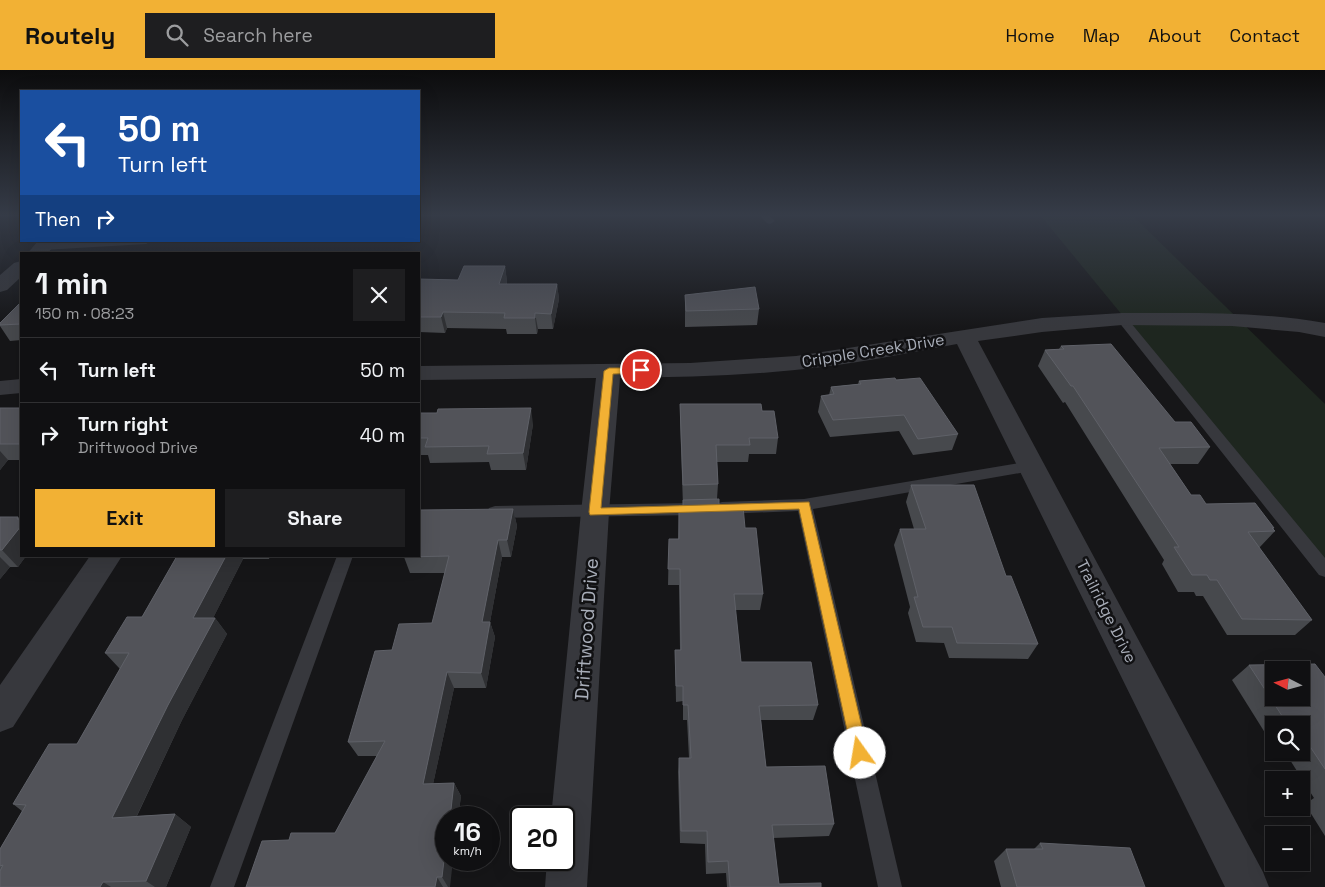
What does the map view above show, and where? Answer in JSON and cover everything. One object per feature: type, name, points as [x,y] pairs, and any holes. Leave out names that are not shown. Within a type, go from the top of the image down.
[{"type":"street","points":[[0,286],[20,268]]},
{"type":"street","name":"Cripple Creek Drive","points":[[420,373],[690,370],[796,363],[1042,325],[1122,319],[1232,320],[1325,330]]},
{"type":"street","name":"Trailridge Drive","points":[[964,336],[1248,887]]},
{"type":"street","name":"Driftwood Drive","points":[[566,887],[595,512],[609,371]]},
{"type":"street","points":[[0,388],[20,386]]},
{"type":"street","points":[[0,715],[106,557]]},
{"type":"lane","points":[[1122,319],[1325,570]]},
{"type":"lane","points":[[477,512],[595,512],[804,505],[1032,466]]},
{"type":"lane","points":[[804,505],[890,887]]},
{"type":"lane","points":[[222,887],[345,557]]},
{"type":"shaded area","points":[[1071,253],[1171,253],[1325,404],[1325,562]]},
{"type":"building","points":[[464,266],[505,266],[499,284],[557,284],[551,314],[535,313],[535,318],[504,318],[505,313],[443,312],[441,317],[420,317],[420,279],[458,280]]},
{"type":"building","points":[[755,287],[759,309],[686,311],[685,295]]},
{"type":"building","points":[[20,303],[20,324],[0,325]]},
{"type":"building","points":[[1111,344],[1175,422],[1191,422],[1210,447],[1159,448],[1191,495],[1200,495],[1206,504],[1255,503],[1275,531],[1248,532],[1312,620],[1242,619],[1217,580],[1210,580],[1207,575],[1192,575],[1174,547],[1179,547],[1073,386],[1071,386],[1045,350],[1064,349],[1061,346]]},
{"type":"building","points":[[895,378],[896,380],[920,378],[958,434],[918,439],[904,415],[833,420],[821,396],[834,394],[831,387],[861,384],[859,381]]},
{"type":"building","points":[[680,404],[761,404],[762,411],[774,411],[778,438],[749,438],[750,445],[716,445],[718,484],[683,485]]},
{"type":"building","points":[[0,408],[20,408],[20,444],[0,444]]},
{"type":"building","points":[[531,408],[523,453],[487,454],[489,446],[425,447],[428,438],[420,438],[420,413],[437,413],[438,409]]},
{"type":"building","points":[[911,485],[974,485],[1006,576],[1011,576],[1038,644],[957,643],[952,627],[923,627],[914,597],[918,597],[900,529],[926,529]]},
{"type":"building","points":[[719,499],[719,506],[743,506],[745,528],[756,528],[763,594],[734,594],[741,662],[811,662],[818,705],[759,706],[766,767],[825,766],[834,824],[772,825],[779,884],[821,883],[821,887],[730,887],[728,861],[708,862],[707,831],[681,831],[679,758],[691,758],[688,705],[683,705],[683,686],[676,686],[675,650],[681,650],[680,569],[668,569],[669,539],[679,539],[679,506],[683,506],[683,500]]},
{"type":"building","points":[[513,509],[507,540],[498,540],[482,622],[490,622],[481,673],[447,672],[423,784],[454,783],[451,806],[435,806],[435,871],[443,871],[442,877],[437,877],[435,887],[246,887],[262,841],[289,840],[291,833],[335,833],[385,741],[348,742],[375,651],[392,650],[399,624],[432,623],[449,556],[420,557],[420,510]]},
{"type":"building","points":[[0,517],[18,517],[17,519],[20,519],[20,527],[2,550],[0,550]]},
{"type":"building","points":[[176,557],[225,557],[193,618],[215,618],[168,705],[112,818],[175,814],[146,881],[103,882],[100,887],[0,887],[0,871],[3,865],[0,866],[0,849],[26,805],[13,804],[49,744],[77,744],[129,653],[105,653],[127,617],[142,617]]},
{"type":"building","points":[[1310,664],[1315,664],[1325,677],[1325,769],[1310,746],[1310,716],[1282,716],[1276,706],[1310,706]]},
{"type":"building","points":[[1249,665],[1265,665],[1265,690]]},
{"type":"building","points":[[1040,843],[1130,848],[1145,887],[1017,887],[1006,849],[1043,849]]},
{"type":"route","points":[[641,370],[609,371],[595,512],[804,505],[860,753]]}]
